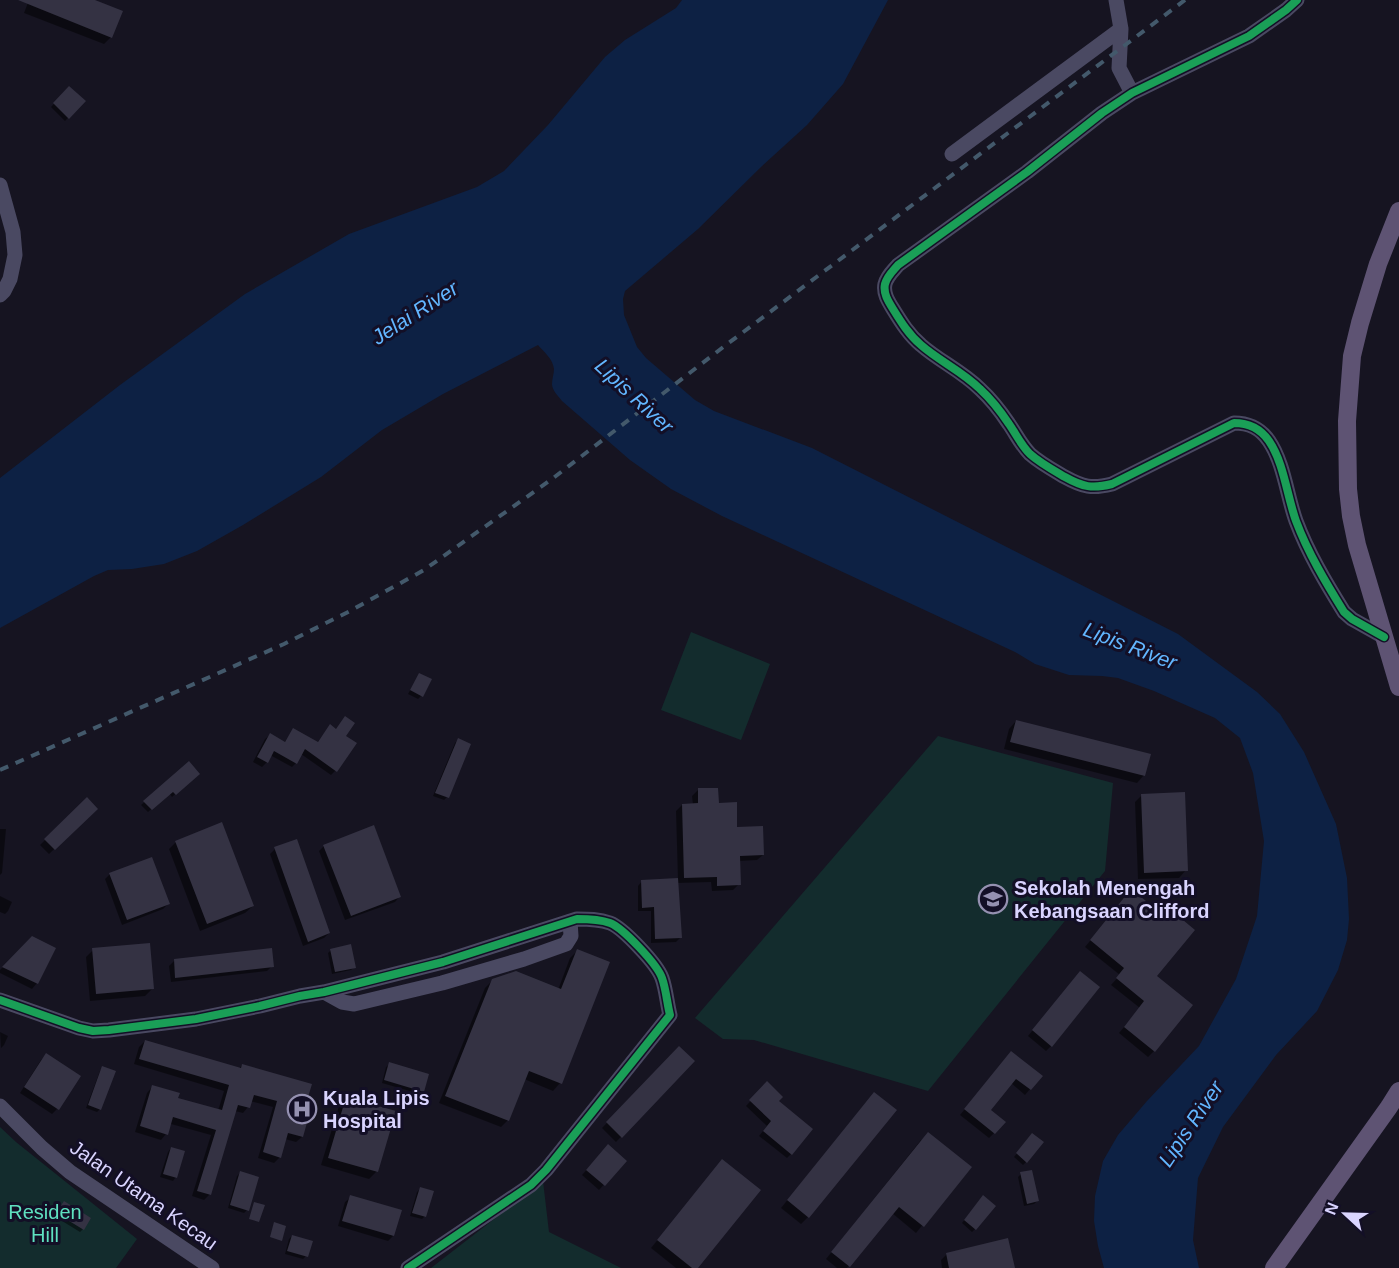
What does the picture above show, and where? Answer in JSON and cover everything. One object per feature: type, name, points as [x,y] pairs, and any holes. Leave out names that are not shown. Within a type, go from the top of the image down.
[{"type":"main road","points":[[1399,211],[1378,264],[1360,323],[1352,356],[1347,421],[1348,489],[1351,516],[1357,545],[1399,687]]},
{"type":"main road","points":[[1274,1268],[1399,1091]]},
{"type":"street","points":[[1116,0],[1121,29],[1119,68],[1132,93]]},
{"type":"street","points":[[1297,0],[1249,36],[1132,93],[1102,113],[1027,172],[898,265],[889,274],[885,284],[885,294],[906,330],[922,346],[966,376],[984,393],[1029,453],[1076,483],[1088,487],[1112,484],[1234,423],[1254,426],[1271,443],[1296,521],[1308,549],[1344,612],[1384,637]]},
{"type":"street","points":[[952,154],[1121,29]]},
{"type":"street","points":[[0,185],[13,232],[15,255],[10,279],[0,295]]},
{"type":"street","points":[[0,1000],[79,1028],[101,1030],[196,1018],[324,992],[443,962],[574,920],[587,919],[611,923],[619,928],[656,966],[662,977],[670,1015],[546,1170],[531,1185],[408,1268]]},
{"type":"street","points":[[324,992],[342,1002],[354,1004],[442,984],[566,944],[571,936],[574,920]]},
{"type":"street","name":"Jalan Utama Kecau","points":[[0,1106],[70,1172],[212,1268]]},
{"type":"green space","points":[[691,632],[770,664],[741,740],[661,710]]},
{"type":"green space","points":[[938,736],[1113,783],[1105,871],[928,1091],[754,1040],[723,1039],[695,1018]]},
{"type":"green space","name":"Residen Hill","points":[[0,1127],[137,1239],[116,1268],[0,1268]]},
{"type":"green space","points":[[543,1181],[549,1232],[621,1268],[431,1268]]},
{"type":"water","points":[[682,0],[888,0],[843,84],[807,125],[698,229],[625,291],[624,315],[637,347],[646,358],[695,400],[714,411],[812,448],[1178,634],[1257,692],[1280,714],[1304,752],[1336,824],[1347,878],[1349,919],[1347,940],[1338,970],[1317,1011],[1276,1055],[1223,1127],[1198,1178],[1193,1240],[1199,1268],[1104,1268],[1094,1221],[1095,1196],[1103,1161],[1118,1135],[1199,1046],[1236,979],[1257,916],[1264,841],[1253,773],[1240,738],[1215,718],[1118,678],[1069,675],[1035,664],[1015,652],[722,516],[671,489],[630,460],[562,401],[552,386],[554,369],[552,362],[538,345],[443,394],[382,430],[321,477],[197,551],[164,564],[108,570],[0,628],[0,478],[120,385],[245,294],[349,234],[477,187],[504,171],[548,125],[605,57],[625,40],[676,8]]},
{"type":"building","points":[[18,0],[95,0],[123,11],[112,38]]},
{"type":"building","points":[[69,86],[86,101],[69,119],[53,103]]},
{"type":"building","points":[[419,673],[432,679],[423,697],[410,690]]},
{"type":"building","points":[[345,716],[355,723],[346,736],[357,743],[337,772],[305,749],[297,764],[274,751],[268,763],[257,757],[270,733],[285,742],[293,728],[318,742],[330,724],[336,729]]},
{"type":"building","points":[[1016,720],[1151,754],[1145,776],[1010,742]]},
{"type":"building","points":[[458,738],[471,744],[449,798],[435,793]]},
{"type":"building","points":[[189,761],[200,774],[176,795],[173,792],[152,810],[143,801]]},
{"type":"building","points":[[698,788],[718,788],[719,803],[737,802],[737,827],[763,826],[764,855],[740,856],[741,885],[717,886],[717,877],[684,878],[682,804],[698,803]]},
{"type":"building","points":[[1185,792],[1188,871],[1144,873],[1141,794]]},
{"type":"building","points":[[87,797],[98,809],[55,850],[44,839]]},
{"type":"building","points":[[222,822],[254,906],[207,924],[175,841]]},
{"type":"building","points":[[374,825],[401,897],[351,916],[323,845]]},
{"type":"building","points":[[297,839],[330,933],[308,942],[274,847]]},
{"type":"building","points":[[152,857],[170,904],[127,920],[109,873]]},
{"type":"building","points":[[678,878],[682,938],[655,939],[654,907],[642,908],[641,880]]},
{"type":"building","points":[[1131,889],[1166,917],[1171,910],[1195,930],[1157,976],[1193,1005],[1155,1052],[1124,1027],[1144,1001],[1116,978],[1124,968],[1090,940]]},
{"type":"building","points":[[32,936],[56,948],[38,984],[2,967]]},
{"type":"building","points":[[150,943],[154,989],[96,994],[92,948]]},
{"type":"building","points":[[351,944],[356,968],[335,972],[330,949]]},
{"type":"building","points":[[272,948],[274,967],[175,978],[174,959]]},
{"type":"building","points":[[577,949],[610,962],[562,1084],[529,1071],[509,1121],[445,1096],[492,979],[516,971],[561,989]]},
{"type":"building","points":[[1080,971],[1100,987],[1052,1047],[1032,1030]]},
{"type":"building","points":[[145,1040],[241,1068],[242,1064],[312,1084],[302,1117],[308,1119],[303,1137],[288,1133],[281,1158],[263,1152],[277,1101],[254,1095],[250,1108],[238,1105],[211,1195],[197,1191],[216,1130],[173,1117],[168,1135],[140,1126],[152,1085],[180,1093],[178,1098],[222,1110],[229,1085],[139,1059]]},
{"type":"building","points":[[679,1046],[695,1061],[622,1138],[606,1122]]},
{"type":"building","points":[[1011,1051],[1043,1076],[1031,1090],[1016,1079],[991,1110],[1006,1122],[995,1134],[964,1109]]},
{"type":"building","points":[[46,1053],[81,1076],[59,1110],[24,1087]]},
{"type":"building","points":[[389,1062],[429,1074],[424,1092],[384,1080]]},
{"type":"building","points":[[102,1066],[116,1071],[101,1110],[88,1105]]},
{"type":"building","points":[[767,1081],[783,1097],[779,1101],[813,1129],[792,1155],[763,1131],[771,1121],[749,1100]]},
{"type":"building","points":[[874,1092],[897,1110],[809,1218],[787,1200]]},
{"type":"building","points":[[346,1097],[396,1111],[378,1172],[328,1158]]},
{"type":"building","points":[[928,1132],[972,1167],[924,1227],[899,1207],[850,1267],[831,1252]]},
{"type":"building","points":[[1032,1133],[1044,1142],[1027,1163],[1016,1153]]},
{"type":"building","points":[[608,1144],[627,1161],[605,1186],[586,1170]]},
{"type":"building","points":[[171,1147],[185,1151],[177,1178],[163,1174]]},
{"type":"building","points":[[722,1159],[761,1190],[698,1268],[692,1268],[657,1240]]},
{"type":"building","points":[[1032,1170],[1039,1201],[1027,1204],[1020,1172]]},
{"type":"building","points":[[240,1171],[259,1177],[249,1211],[230,1205]]},
{"type":"building","points":[[420,1187],[434,1191],[426,1217],[412,1213]]},
{"type":"building","points":[[350,1195],[402,1210],[394,1236],[342,1221]]},
{"type":"building","points":[[983,1195],[996,1206],[976,1230],[964,1220]]},
{"type":"building","points":[[64,1201],[91,1218],[84,1230],[56,1213]]},
{"type":"building","points":[[254,1202],[265,1205],[259,1222],[249,1219]]},
{"type":"building","points":[[274,1222],[286,1226],[282,1241],[270,1237]]},
{"type":"building","points":[[292,1235],[313,1241],[308,1257],[287,1251]]},
{"type":"building","points":[[1008,1238],[1015,1268],[949,1268],[946,1253]]},
{"type":"railway","points":[[0,770],[284,644],[424,570],[552,479],[722,348],[1185,0]]},
{"type":"cycle path","points":[[1297,0],[1249,36],[1132,93],[1102,113],[1027,172],[898,265],[887,278],[885,291],[888,300],[909,333],[984,393],[1030,454],[1077,483],[1093,487],[1112,484],[1234,423],[1249,425],[1258,430],[1266,436],[1274,450],[1301,533],[1337,601],[1352,619],[1384,637]]},
{"type":"cycle path","points":[[0,1000],[79,1028],[93,1031],[109,1030],[196,1019],[324,992],[443,962],[577,919],[602,921],[616,926],[639,947],[659,972],[670,1015],[546,1170],[531,1185],[408,1268]]},
{"type":"place","name":"Sekolah Menengah Kebangsaan Clifford","points":[[993,899]]},
{"type":"place","name":"Kuala Lipis Hospital","points":[[302,1109]]},
{"type":"water label","name":"Jelai River","points":[[415,313]]},
{"type":"water label","name":"Lipis River","points":[[634,396]]},
{"type":"water label","name":"Lipis River","points":[[1130,646]]},
{"type":"water label","name":"Lipis River","points":[[1191,1124]]}]
